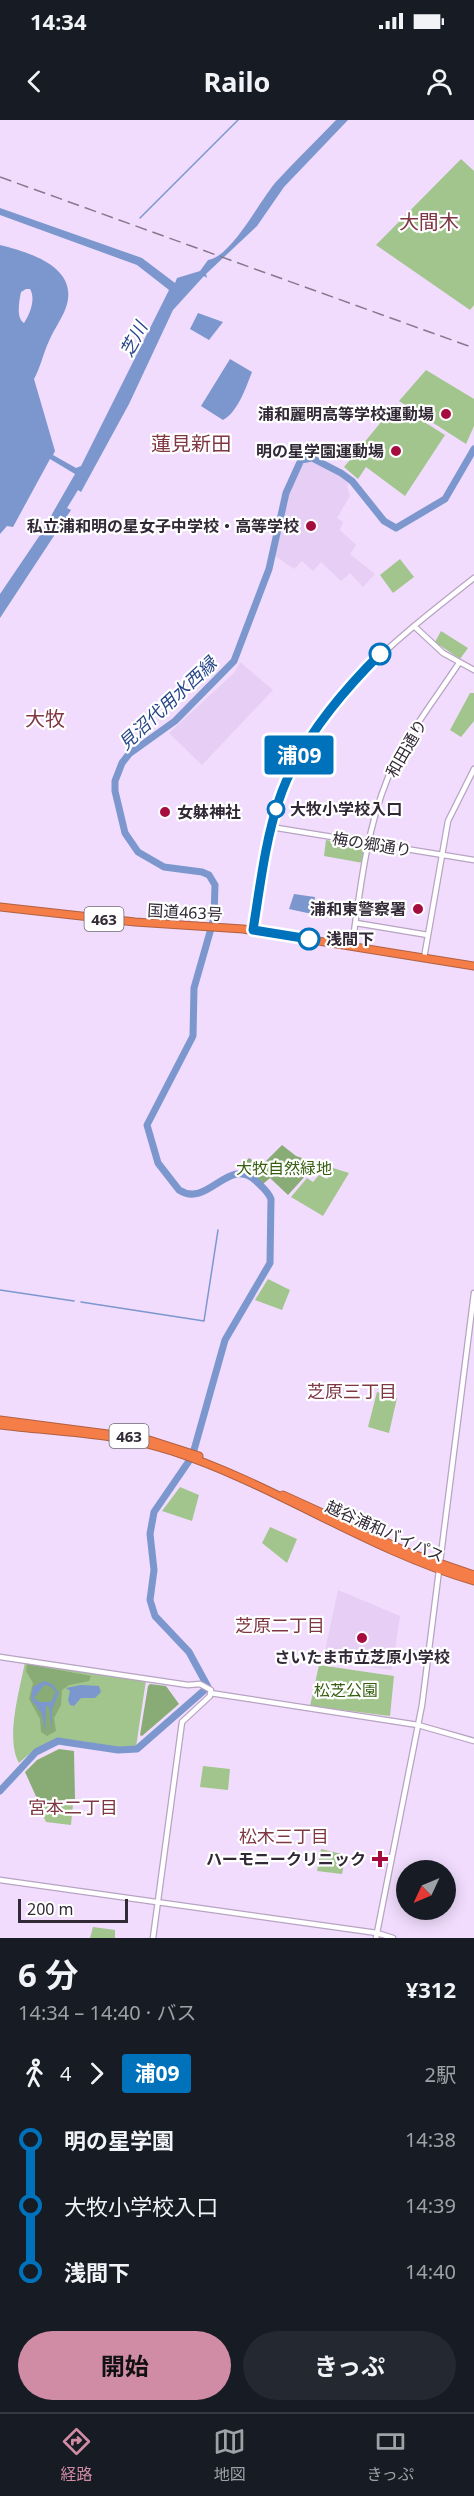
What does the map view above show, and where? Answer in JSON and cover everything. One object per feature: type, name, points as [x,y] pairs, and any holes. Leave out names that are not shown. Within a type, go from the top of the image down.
[{"type":"highway","name":"国道463号","points":[[0,907],[135,922],[253,930],[474,966]]},
{"type":"highway","name":"463","points":[[0,1420],[146,1439],[186,1451],[250,1482]]},
{"type":"highway","name":"463","points":[[0,1425],[153,1446],[198,1460],[250,1482]]},
{"type":"highway","name":"越谷浦和バイパス","points":[[250,1482],[401,1556],[474,1581]]},
{"type":"highway","name":"越谷浦和バイパス","points":[[440,1568],[474,1575]]},
{"type":"street","points":[[253,930],[271,827],[284,785],[310,737],[372,662],[474,578]]},
{"type":"street","points":[[414,626],[437,648],[474,670]]},
{"type":"street","name":"和田通り","points":[[352,946],[369,844],[380,801],[400,753],[459,663]]},
{"type":"street","points":[[424,958],[452,812],[474,769]]},
{"type":"street","name":"梅の郷通り","points":[[271,827],[474,860]]},
{"type":"street","points":[[356,923],[428,935]]},
{"type":"street","points":[[377,1936],[418,1725],[474,1293]]},
{"type":"street","points":[[0,1657],[204,1686],[211,1691],[418,1725],[474,1741]]},
{"type":"street","points":[[153,1938],[182,1722],[211,1691]]},
{"type":"street","points":[[0,1880],[393,1938]]},
{"type":"shaded area","name":"私立浦和明の星女子中学校・高等学校","points":[[307,460],[329,468],[350,483],[347,486],[350,496],[337,518],[343,522],[340,530],[356,545],[350,554],[375,574],[363,587],[350,573],[341,581],[321,562],[313,571],[302,561],[294,569],[275,556],[289,488],[301,463]]},
{"type":"shaded area","points":[[240,662],[273,690],[202,765],[169,733],[234,673]]},
{"type":"shaded area","name":"さいたま市立芝原小学校","points":[[338,1590],[400,1616],[392,1670],[323,1660]]},
{"type":"green space","points":[[461,159],[474,171],[474,305],[470,310],[376,245]]},
{"type":"green space","name":"浦和麗明高等学校運動場","points":[[426,370],[474,399],[474,426],[466,444],[399,401]]},
{"type":"green space","name":"明の星学園運動場","points":[[396,404],[445,435],[405,496],[366,467],[358,479],[344,467]]},
{"type":"green space","points":[[400,559],[414,577],[393,593],[380,575]]},
{"type":"green space","points":[[441,631],[468,648],[460,659],[435,642]]},
{"type":"green space","points":[[470,693],[474,693],[474,721],[461,737],[450,730]]},
{"type":"green space","points":[[326,840],[364,846],[363,863],[324,856]]},
{"type":"green space","name":"大牧自然緑地","points":[[282,1145],[296,1156],[317,1163],[288,1195],[270,1178],[263,1184],[253,1175],[240,1169],[249,1158],[261,1166]]},
{"type":"green space","points":[[333,1168],[349,1173],[323,1216],[291,1197],[307,1178],[313,1182],[319,1175],[327,1179]]},
{"type":"green space","points":[[268,1279],[290,1290],[282,1310],[255,1300]]},
{"type":"green space","points":[[377,1392],[397,1398],[389,1433],[368,1427]]},
{"type":"green space","points":[[180,1487],[199,1495],[192,1521],[162,1511]]},
{"type":"green space","points":[[270,1527],[297,1539],[287,1563],[262,1543]]},
{"type":"green space","points":[[25,1662],[146,1680],[136,1747],[122,1748],[60,1740],[50,1742],[30,1753],[19,1763],[15,1753],[13,1728]]},
{"type":"green space","points":[[27,1664],[91,1676],[89,1681],[69,1685],[62,1690],[61,1705],[54,1718],[56,1731],[47,1736],[41,1732],[40,1719],[29,1699],[33,1683],[26,1671]]},
{"type":"green space","name":"松芝公園","points":[[319,1665],[394,1676],[390,1716],[310,1706]]},
{"type":"green space","points":[[150,1684],[166,1686],[179,1704],[142,1736],[140,1735]]},
{"type":"green space","points":[[59,1749],[74,1751],[75,1799],[39,1803],[25,1772],[37,1760]]},
{"type":"green space","points":[[203,1766],[230,1769],[228,1790],[200,1787]]},
{"type":"green space","points":[[73,1804],[71,1825],[46,1822],[39,1807]]},
{"type":"green space","points":[[321,1849],[346,1855],[342,1874],[317,1871]]},
{"type":"green space","points":[[93,1927],[115,1930],[115,1938],[90,1938]]},
{"type":"water","points":[[336,120],[348,120],[284,187],[257,226],[206,274],[207,278],[204,276],[173,310],[129,404],[81,492],[78,490],[67,508],[71,510],[0,618],[0,594],[40,535],[75,474],[50,459],[13,527],[7,526],[0,534],[0,245],[24,252],[48,263],[58,270],[65,280],[68,291],[67,304],[34,379],[55,451],[53,455],[76,468],[81,466],[169,290],[137,265],[0,215],[0,208],[142,258],[175,283],[177,278],[200,271],[208,260],[217,257],[226,249],[275,183]],"holes":[[[30,289],[32,302],[24,323],[19,314],[20,296],[21,292]]]},
{"type":"water","points":[[198,313],[223,322],[209,340],[190,329]]},
{"type":"water","points":[[230,359],[252,372],[237,405],[223,420],[201,406]]},
{"type":"water","points":[[294,894],[315,897],[312,914],[289,909]]},
{"type":"water","points":[[44,1681],[52,1684],[59,1693],[52,1709],[52,1733],[49,1706],[46,1706],[45,1733],[42,1714],[31,1699],[33,1687]],"holes":[[[44,1685],[50,1686],[56,1692],[51,1702],[39,1702],[34,1698]]]},
{"type":"water","points":[[81,1685],[99,1686],[101,1692],[95,1698],[81,1698],[74,1706],[70,1705],[68,1700],[70,1691],[66,1688]]},
{"type":"waterway","points":[[140,218],[238,120]]},
{"type":"waterway","name":"見沼代用水西縁","points":[[194,1450],[225,1340],[270,1263],[271,1199],[267,1191],[256,1181],[246,1175],[236,1174],[209,1189],[189,1194],[179,1190],[158,1163],[147,1125],[193,1036],[194,988],[214,918],[215,885],[209,875],[164,867],[138,852],[125,833],[115,791],[115,781],[122,763],[129,754],[175,721],[234,661],[269,569],[286,493],[301,460],[312,458],[341,473],[352,481],[384,521],[396,528],[445,499],[474,449]]},
{"type":"waterway","points":[[81,1302],[204,1321],[218,1230]]},
{"type":"waterway","points":[[0,1290],[74,1301]]},
{"type":"waterway","name":"見沼代用水西縁","points":[[0,1791],[36,1752],[58,1741],[118,1750],[137,1749],[208,1687],[189,1652],[155,1616],[150,1600],[154,1570],[150,1534],[154,1512],[189,1461]]},
{"type":"railway","points":[[0,177],[474,348]]},
{"type":"bus line","name":"浦09","points":[[309,939],[253,930],[271,827],[292,766],[319,725],[380,654]]},
{"type":"place","name":"浦和麗明高等学校運動場","points":[[446,414]]},
{"type":"place","name":"明の星学園運動場","points":[[396,451]]},
{"type":"place","name":"私立浦和明の星女子中学校・高等学校","points":[[311,526]]},
{"type":"place","name":"大牧小学校入口","points":[[276,809]]},
{"type":"place","name":"女躰神社","points":[[165,812]]},
{"type":"place","name":"浦和東警察署","points":[[418,909]]},
{"type":"place","name":"浅間下","points":[[309,939]]},
{"type":"place","name":"さいたま市立芝原小学校","points":[[362,1638]]},
{"type":"place","name":"ハーモニークリニック","points":[[380,1859]]},
{"type":"district","name":"大間木","points":[[429,221]]},
{"type":"district","name":"蓮見新田","points":[[191,443]]},
{"type":"district","name":"大牧","points":[[45,718]]},
{"type":"district","name":"芝原三丁目","points":[[352,1391]]},
{"type":"district","name":"芝原二丁目","points":[[280,1625]]},
{"type":"district","name":"宮本二丁目","points":[[73,1807]]},
{"type":"district","name":"松木三丁目","points":[[284,1836]]},
{"type":"water label","name":"芝川","points":[[133,339]]}]
